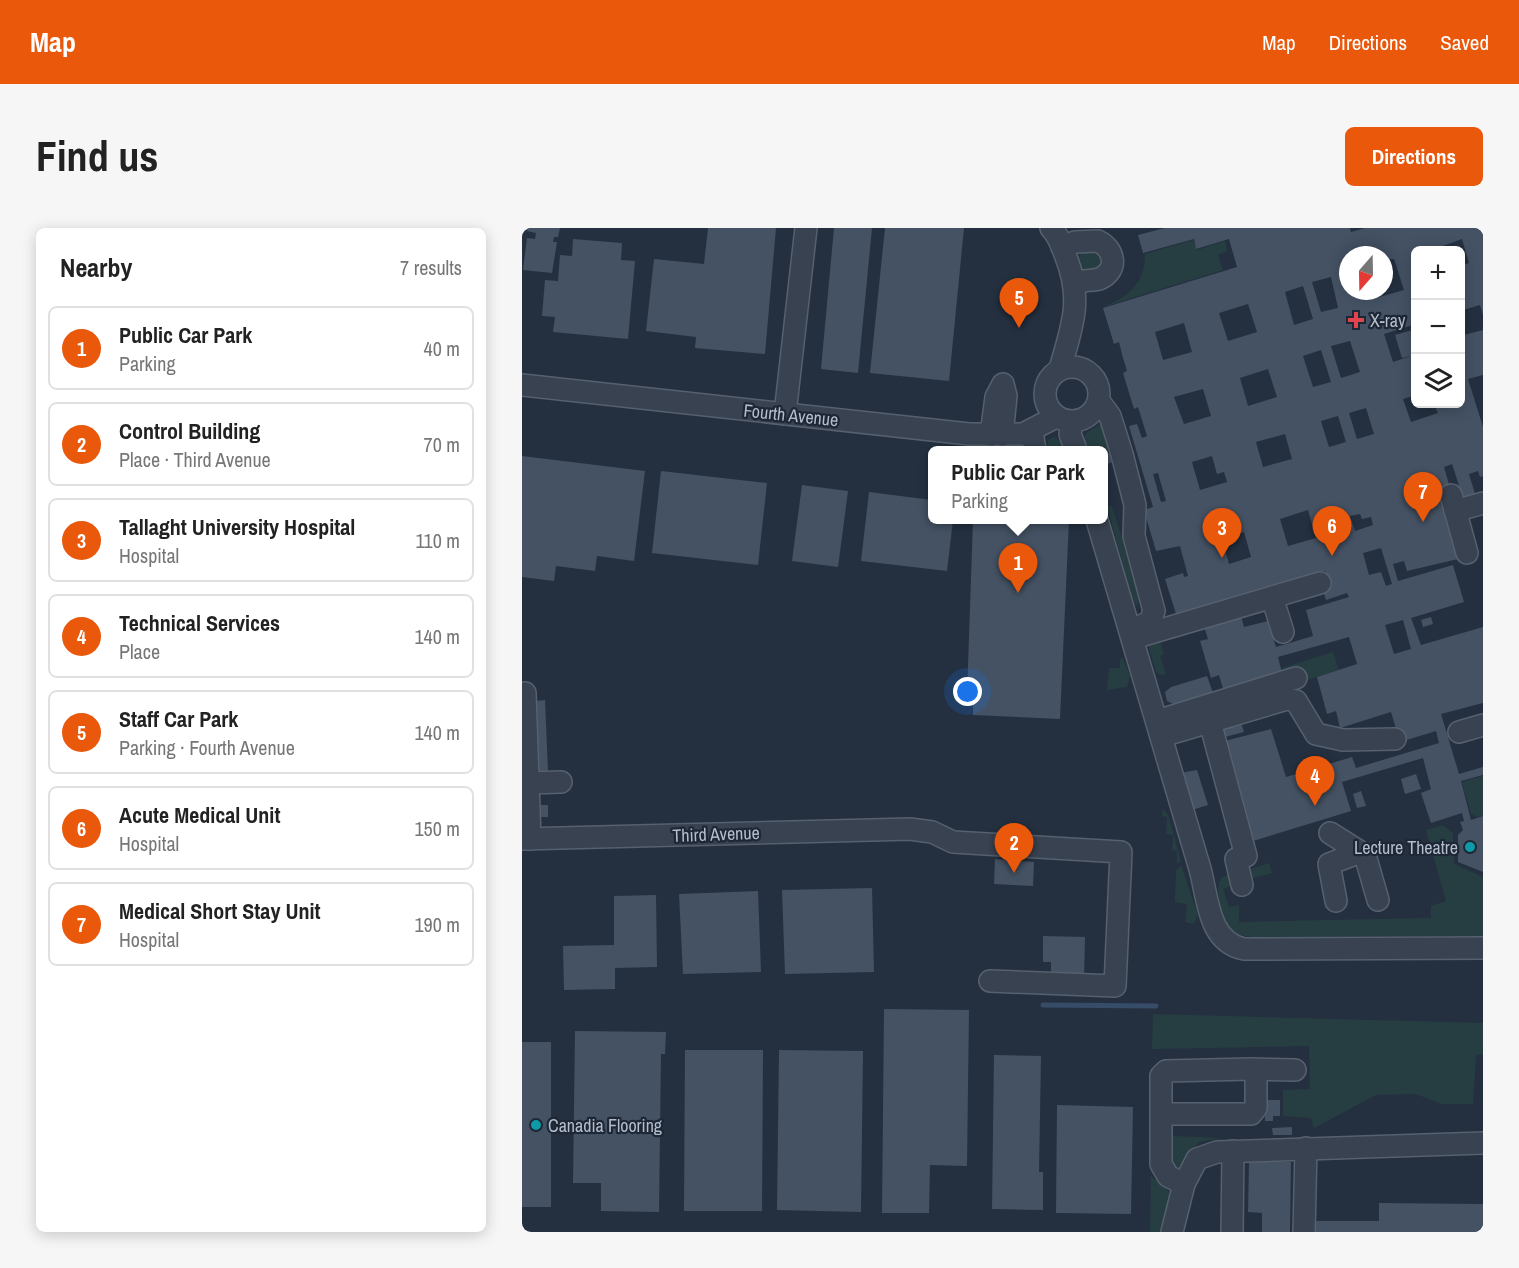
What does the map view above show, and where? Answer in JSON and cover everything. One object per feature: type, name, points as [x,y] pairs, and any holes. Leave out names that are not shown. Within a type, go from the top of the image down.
[{"type":"street","points":[[785,414],[806,228]]},
{"type":"street","points":[[1051,228],[1062,247],[1076,285],[1075,316],[1060,369]]},
{"type":"street","points":[[1062,247],[1075,242],[1098,241],[1112,253],[1113,260],[1107,274],[1101,279],[1082,280],[1076,285]]},
{"type":"street","points":[[1075,316],[1087,371],[1098,384],[1099,401],[1110,416],[1135,505],[1134,536],[1154,611],[1149,622],[1132,634]]},
{"type":"street","points":[[1074,446],[1064,419],[1045,401],[1044,392],[1052,375],[1060,369],[1069,367],[1087,371]]},
{"type":"street","name":"Fourth Avenue","points":[[522,386],[969,434],[997,435],[1033,441],[1064,419]]},
{"type":"street","points":[[1064,419],[1090,416],[1099,401]]},
{"type":"street","points":[[1467,553],[1453,503],[1483,503]]},
{"type":"street","points":[[1099,524],[1160,729],[1216,932],[1220,938],[1235,948],[1483,948]]},
{"type":"street","points":[[1132,634],[1320,583]]},
{"type":"street","points":[[1272,597],[1283,632]]},
{"type":"street","points":[[1160,729],[1296,678]]},
{"type":"street","points":[[525,693],[528,783],[526,839]]},
{"type":"street","points":[[1160,729],[1209,722],[1287,699],[1296,701],[1316,734],[1343,740],[1395,740]]},
{"type":"street","points":[[1209,722],[1241,857],[1242,885]]},
{"type":"street","points":[[1459,732],[1482,727]]},
{"type":"street","points":[[528,783],[561,782]]},
{"type":"street","name":"Third Avenue","points":[[526,839],[910,829],[932,832],[953,842],[1121,852],[1115,986],[990,981]]},
{"type":"street","points":[[1330,833],[1364,854],[1378,900]]},
{"type":"street","points":[[1336,901],[1329,864],[1358,853],[1364,854]]},
{"type":"street","points":[[1161,1119],[1168,1113],[1251,1114],[1256,1108],[1256,1075],[1250,1069]]},
{"type":"street","points":[[1184,1184],[1168,1176],[1161,1164],[1161,1076],[1166,1071],[1295,1070]]},
{"type":"street","points":[[1172,1232],[1184,1184],[1197,1159],[1217,1152],[1483,1143]]},
{"type":"street","points":[[1304,1232],[1306,1148]]},
{"type":"street","points":[[1232,1232],[1233,1151]]},
{"type":"green space","points":[[1193,240],[1197,250],[1225,241],[1227,251],[1218,255],[1223,270],[1103,307],[1120,299],[1133,288],[1142,274],[1145,254]]},
{"type":"green space","points":[[1090,249],[1095,250],[1101,256],[1101,266],[1095,272],[1090,273],[1085,272],[1079,266],[1078,261],[1079,256],[1085,250]]},
{"type":"green space","points":[[1103,422],[1110,447],[1108,451],[1108,446],[1084,446],[1086,433]]},
{"type":"green space","points":[[1054,437],[1061,441],[1063,446],[1047,446],[1049,439]]},
{"type":"green space","points":[[1108,506],[1112,506],[1139,594],[1138,606],[1133,602]]},
{"type":"green space","points":[[1160,640],[1164,654],[1160,656],[1166,674],[1161,675],[1156,672],[1148,645]]},
{"type":"green space","points":[[1333,652],[1339,670],[1301,682],[1296,667],[1283,671],[1282,668]]},
{"type":"green space","points":[[1123,658],[1130,676],[1127,687],[1107,690],[1109,668],[1120,668],[1120,659]]},
{"type":"green space","points":[[1483,776],[1483,815],[1477,817],[1471,814],[1462,782]]},
{"type":"green space","points":[[1163,808],[1168,815],[1181,861],[1177,863],[1177,851],[1172,850],[1173,835],[1166,834],[1167,817],[1162,816]]},
{"type":"green space","points":[[1443,825],[1453,833],[1454,864],[1483,877],[1483,936],[1253,937],[1232,931],[1224,918],[1219,888],[1222,877],[1231,874],[1234,885],[1223,889],[1229,907],[1239,905],[1239,922],[1431,918],[1431,906],[1446,901],[1426,830]]},
{"type":"green space","points":[[1269,863],[1272,873],[1247,880],[1244,871]]},
{"type":"green space","points":[[1181,865],[1198,915],[1193,924],[1185,922],[1187,904],[1175,902],[1176,871]]},
{"type":"green space","points":[[1153,1014],[1483,1023],[1483,1054],[1476,1055],[1473,1104],[1442,1104],[1416,1094],[1376,1095],[1314,1128],[1311,1118],[1283,1116],[1283,1090],[1310,1089],[1309,1046],[1152,1049]]},
{"type":"green space","points":[[1170,1136],[1222,1138],[1199,1142],[1178,1168],[1173,1167]]},
{"type":"green space","points":[[1151,1176],[1172,1194],[1170,1213],[1161,1232],[1150,1232]]},
{"type":"building","points":[[528,228],[560,228],[558,237],[554,237],[553,242],[557,242],[552,273],[523,270],[527,238],[535,239],[536,233],[527,231]]},
{"type":"building","points":[[708,228],[776,228],[765,354],[695,348],[696,337],[646,331],[654,259],[704,264]]},
{"type":"building","points":[[834,228],[872,228],[858,373],[821,369]]},
{"type":"building","points":[[885,228],[964,228],[949,381],[870,373]]},
{"type":"building","points":[[1165,228],[1350,228],[1351,232],[1365,228],[1483,228],[1483,315],[1480,305],[1465,310],[1465,264],[1469,263],[1462,239],[1443,246],[1411,246],[1411,326],[1384,334],[1393,362],[1411,356],[1411,397],[1403,399],[1411,422],[1438,413],[1436,408],[1465,408],[1465,335],[1483,330],[1483,375],[1468,379],[1483,427],[1483,476],[1480,477],[1478,471],[1469,474],[1475,494],[1463,498],[1452,464],[1444,467],[1450,488],[1438,492],[1458,559],[1407,571],[1404,561],[1393,564],[1398,581],[1453,565],[1464,602],[1411,618],[1421,645],[1483,627],[1483,703],[1441,714],[1459,774],[1483,767],[1483,775],[1461,781],[1471,820],[1483,816],[1483,872],[1458,862],[1458,835],[1463,830],[1460,822],[1464,821],[1462,813],[1431,823],[1421,793],[1431,789],[1423,758],[1342,782],[1351,811],[1253,841],[1221,742],[1271,729],[1286,777],[1352,757],[1356,768],[1439,743],[1436,731],[1400,742],[1391,712],[1340,728],[1336,711],[1327,714],[1317,677],[1357,664],[1349,637],[1278,657],[1282,673],[1224,692],[1219,675],[1211,678],[1200,641],[1208,639],[1203,623],[1240,612],[1244,627],[1268,621],[1276,647],[1313,636],[1306,610],[1349,597],[1347,593],[1326,600],[1323,590],[1330,587],[1325,571],[1177,617],[1165,579],[1183,573],[1184,577],[1188,576],[1180,546],[1156,551],[1144,510],[1153,507],[1129,426],[1137,424],[1142,438],[1147,436],[1138,407],[1134,409],[1123,373],[1127,371],[1119,342],[1114,344],[1103,308],[1237,267],[1229,239],[1196,249],[1194,239],[1143,253],[1138,235]],"holes":[[[1331,277],[1338,308],[1321,312],[1312,282]],[[1303,286],[1313,319],[1294,325],[1285,292]],[[1248,304],[1257,332],[1228,341],[1219,313]],[[1184,323],[1192,352],[1163,360],[1155,332]],[[1350,341],[1360,372],[1341,378],[1331,346]],[[1321,350],[1331,382],[1313,387],[1303,356]],[[1268,369],[1277,397],[1248,406],[1240,378]],[[1203,389],[1211,416],[1184,424],[1174,397]],[[1366,408],[1374,434],[1357,439],[1349,413]],[[1338,416],[1346,442],[1329,447],[1321,421]],[[1285,434],[1292,459],[1263,467],[1256,442]],[[1212,456],[1217,474],[1224,472],[1227,482],[1200,490],[1192,462]],[[1158,473],[1166,501],[1161,502],[1153,474]],[[1308,510],[1316,538],[1288,546],[1280,519]],[[1360,514],[1362,519],[1371,517],[1373,525],[1355,531],[1350,516]],[[1244,532],[1251,557],[1229,564],[1222,539]],[[1381,548],[1392,584],[1386,586],[1381,572],[1369,575],[1363,553]],[[1403,620],[1411,649],[1394,654],[1385,625]]]},
{"type":"building","points":[[573,239],[622,243],[621,260],[635,261],[628,339],[553,332],[555,317],[542,316],[545,280],[558,281],[560,255],[572,256]]},
{"type":"building","points":[[1411,330],[1411,356],[1402,358],[1395,335]]},
{"type":"building","points":[[1113,452],[1116,461],[1108,464],[1108,454]]},
{"type":"building","points":[[522,456],[645,471],[634,561],[597,556],[595,571],[556,566],[554,581],[522,577]]},
{"type":"building","points":[[661,471],[767,483],[758,565],[652,553]]},
{"type":"building","points":[[802,485],[848,491],[838,567],[792,561]]},
{"type":"building","points":[[869,492],[928,499],[928,524],[953,524],[947,571],[861,561]]},
{"type":"building","points":[[973,524],[1069,524],[1060,719],[973,715],[973,700],[967,695]]},
{"type":"building","points":[[1431,617],[1433,624],[1423,627],[1421,620]]},
{"type":"building","points":[[1207,676],[1213,693],[1175,705],[1167,701],[1165,692],[1171,687]]},
{"type":"building","points":[[545,700],[548,772],[538,773],[535,701]]},
{"type":"building","points":[[1241,722],[1244,732],[1225,737],[1223,728]]},
{"type":"building","points":[[1197,770],[1208,805],[1192,810],[1180,773]]},
{"type":"building","points":[[1416,774],[1421,789],[1405,794],[1401,779]]},
{"type":"building","points":[[1361,791],[1366,806],[1357,808],[1353,794]]},
{"type":"building","points":[[539,805],[548,805],[548,817],[539,817]]},
{"type":"building","points":[[995,859],[1034,862],[1033,886],[994,884]]},
{"type":"building","points":[[872,888],[874,972],[785,974],[782,890]]},
{"type":"building","points":[[758,891],[761,972],[683,974],[679,894]]},
{"type":"building","points":[[656,895],[657,967],[615,968],[615,989],[564,990],[563,946],[614,945],[614,896]]},
{"type":"building","points":[[1043,936],[1085,937],[1084,978],[1051,977],[1051,962],[1043,962]]},
{"type":"building","points":[[884,1009],[969,1010],[967,1166],[930,1165],[929,1213],[882,1213]]},
{"type":"building","points":[[575,1031],[666,1032],[665,1054],[661,1054],[659,1212],[601,1211],[601,1183],[573,1183]]},
{"type":"building","name":"Canadia Flooring","points":[[522,1042],[551,1042],[551,1207],[522,1207]]},
{"type":"building","points":[[685,1050],[763,1050],[762,1211],[684,1211]]},
{"type":"building","points":[[779,1050],[863,1051],[861,1212],[777,1210]]},
{"type":"building","points":[[994,1055],[1041,1056],[1039,1172],[1043,1172],[1043,1210],[992,1209]]},
{"type":"building","points":[[1265,1100],[1280,1100],[1280,1116],[1273,1116],[1273,1121],[1265,1121]]},
{"type":"building","points":[[1057,1105],[1133,1107],[1131,1214],[1056,1213]]},
{"type":"building","points":[[1292,1127],[1292,1135],[1273,1135],[1272,1128]]},
{"type":"building","points":[[1249,1161],[1291,1162],[1290,1232],[1262,1232],[1262,1213],[1248,1212]]},
{"type":"building","points":[[1379,1203],[1483,1204],[1483,1232],[1316,1232],[1316,1221],[1379,1221]]},
{"type":"waterway","points":[[1043,1005],[1156,1006]]},
{"type":"place","name":"X-ray","points":[[1356,320]]},
{"type":"place","name":"Staff Car Park","points":[[1019,328]]},
{"type":"place","name":"Medical Short Stay Unit","points":[[1423,522]]},
{"type":"place","name":"Acute Medical Unit","points":[[1332,556]]},
{"type":"place","name":"Tallaght University Hospital","points":[[1222,558]]},
{"type":"place","name":"Public Car Park","points":[[1018,593]]},
{"type":"place","name":"Technical Services","points":[[1315,806]]},
{"type":"place","name":"Lecture Theatre","points":[[1470,847]]},
{"type":"place","name":"Control Building","points":[[1014,873]]},
{"type":"place","name":"Canadia Flooring","points":[[536,1125]]}]
